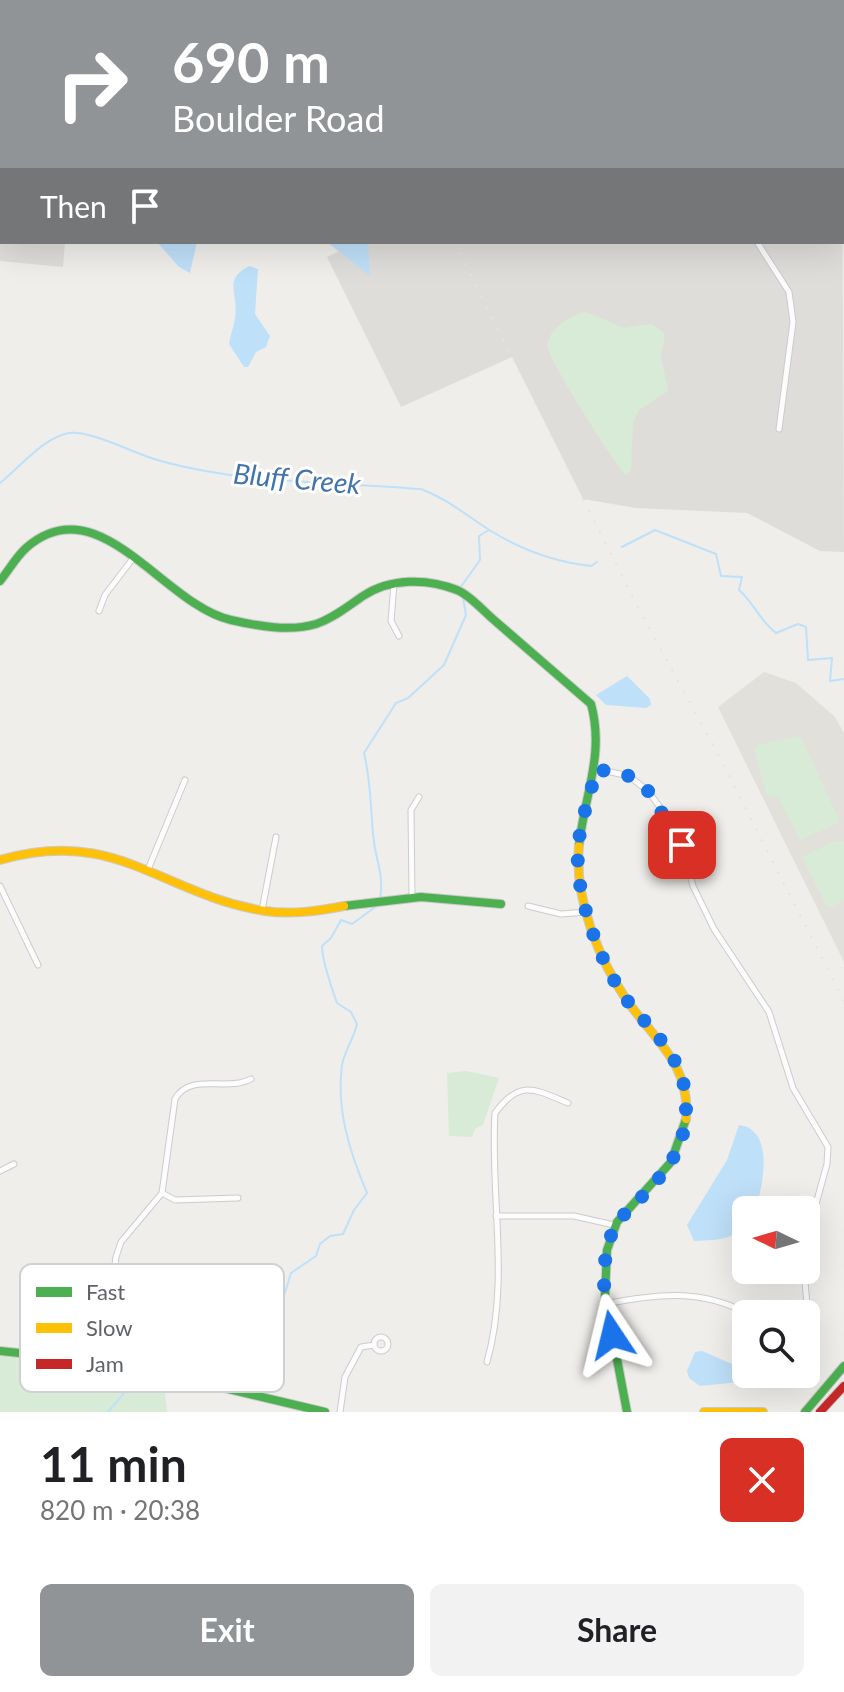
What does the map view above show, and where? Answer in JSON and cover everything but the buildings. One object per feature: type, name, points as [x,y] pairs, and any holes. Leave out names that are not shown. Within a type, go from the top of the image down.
[{"type":"street","points":[[758,244],[789,292],[793,322],[779,429]]},
{"type":"street","points":[[0,581],[27,546],[58,531],[91,530],[107,536],[175,592],[224,619],[311,625],[338,614],[372,590],[394,584],[433,583],[460,591],[591,704],[599,727],[597,769],[578,850],[579,882],[608,967],[628,1002],[670,1047],[683,1077],[687,1109],[678,1155],[614,1225],[602,1272],[605,1304],[627,1412]]},
{"type":"street","points":[[99,611],[105,595],[134,557]]},
{"type":"street","points":[[394,584],[391,621],[399,636]]},
{"type":"street","points":[[597,769],[629,776],[648,791],[665,814],[682,845],[693,886],[714,929],[769,1012],[793,1088],[828,1147],[818,1196]]},
{"type":"street","points":[[149,867],[185,780]]},
{"type":"street","points":[[412,896],[411,810],[419,797]]},
{"type":"street","points":[[262,910],[276,837]]},
{"type":"street","points":[[0,860],[17,853],[54,848],[85,851],[149,867],[235,904],[262,910],[300,912],[412,896],[501,904]]},
{"type":"street","points":[[0,886],[38,965]]},
{"type":"street","points":[[528,906],[561,914],[587,912]]},
{"type":"street","points":[[115,1264],[121,1242],[162,1193],[175,1099],[180,1089],[191,1084],[238,1085],[251,1079]]},
{"type":"street","points":[[487,1362],[495,1333],[499,1285],[495,1113],[507,1096],[518,1090],[536,1089],[568,1103]]},
{"type":"street","points":[[0,1171],[14,1164]]},
{"type":"street","points":[[162,1193],[175,1200],[238,1198]]},
{"type":"street","points":[[496,1216],[574,1216],[614,1225]]},
{"type":"street","points":[[605,1304],[680,1294],[732,1305]]},
{"type":"street","points":[[340,1412],[351,1362],[361,1347],[374,1345]]},
{"type":"street","points":[[805,1412],[844,1366]]},
{"type":"street","points":[[820,1412],[844,1386]]},
{"type":"street","points":[[238,1392],[325,1412]]},
{"type":"street","points":[[704,1412],[763,1412]]},
{"type":"shaded area","points":[[0,244],[65,244],[63,267],[0,261]]},
{"type":"shaded area","points":[[355,244],[843,244],[844,552],[820,551],[747,513],[636,508],[583,499],[512,357],[401,407],[327,257]]},
{"type":"shaded area","points":[[764,672],[796,683],[835,717],[844,733],[844,962],[718,707]]},
{"type":"green space","points":[[586,312],[624,328],[652,324],[665,334],[661,356],[668,391],[639,410],[633,422],[631,470],[626,475],[583,412],[548,348],[555,330],[567,320]]},
{"type":"green space","points":[[800,736],[840,822],[800,840],[778,797],[767,796],[754,751],[757,745]]},
{"type":"green space","points":[[835,841],[844,841],[844,900],[832,907],[826,905],[802,857]]},
{"type":"green space","points":[[467,1071],[499,1078],[483,1125],[475,1129],[472,1137],[449,1136],[447,1073]]},
{"type":"green space","points":[[0,1351],[20,1351],[20,1392],[165,1392],[167,1412],[0,1412]]},
{"type":"water","points":[[159,244],[197,244],[190,273],[179,267]]},
{"type":"water","points":[[330,244],[368,244],[370,276]]},
{"type":"water","points":[[249,266],[258,269],[255,314],[270,336],[266,347],[256,352],[248,367],[244,367],[229,344],[236,309],[234,282],[241,271]]},
{"type":"water","points":[[627,676],[650,699],[651,705],[646,708],[606,705],[596,695]]},
{"type":"water","points":[[739,1125],[751,1129],[758,1137],[764,1161],[759,1196],[732,1196],[732,1235],[694,1241],[687,1225],[727,1160]]},
{"type":"water","points":[[702,1351],[732,1364],[732,1383],[700,1386],[689,1378],[687,1371],[695,1352]]},
{"type":"waterway","name":"Bluff Creek","points":[[0,483],[50,440],[79,433],[193,469],[290,481],[421,489],[527,549],[578,564],[591,566],[597,562]]},
{"type":"waterway","points":[[460,588],[480,560],[479,536],[489,530]]},
{"type":"waterway","name":"Bluff Creek","points":[[622,547],[655,530],[716,554],[721,576],[742,577],[739,590],[770,628],[776,633],[798,624],[806,627],[808,660],[832,658],[830,681],[844,679]]},
{"type":"waterway","points":[[380,899],[381,877],[364,753],[396,703],[408,698],[444,665],[466,615],[463,598]]},
{"type":"waterway","points":[[284,1296],[291,1273],[316,1256],[320,1244],[330,1236],[343,1234],[354,1210],[367,1193],[350,1147],[341,1098],[342,1065],[357,1024],[351,1012],[337,1003],[322,946],[331,938],[341,920],[352,924],[378,905]]},
{"type":"waterway","points":[[108,1412],[125,1392]]},
{"type":"railway","points":[[455,244],[636,604],[719,756],[844,1001]]},
{"type":"traffic: fast","points":[[0,581],[26,548],[53,532],[79,530],[105,539],[130,554],[206,610],[231,620],[262,626],[295,628],[316,624],[374,590],[397,583],[433,583],[462,592],[591,704],[595,723],[595,758],[579,846]]},
{"type":"traffic: fast","points":[[344,906],[421,897],[501,904]]},
{"type":"traffic: fast","points":[[627,1412],[605,1296],[607,1250],[617,1222],[671,1162],[686,1119]]},
{"type":"traffic: fast","points":[[0,1351],[20,1353]]},
{"type":"traffic: fast","points":[[805,1412],[844,1366]]},
{"type":"traffic: fast","points":[[241,1392],[325,1412]]},
{"type":"traffic: slow","points":[[579,846],[580,887],[598,948],[628,1002],[677,1069],[686,1100],[686,1119]]},
{"type":"traffic: slow","points":[[0,860],[41,852],[76,851],[137,866],[228,903],[265,911],[304,912],[344,906]]},
{"type":"traffic: slow","points":[[704,1412],[763,1412]]},
{"type":"traffic: jam","points":[[820,1412],[844,1386]]},
{"type":"route","points":[[612,1335],[602,1272],[614,1225],[678,1155],[687,1109],[683,1077],[670,1047],[628,1002],[608,967],[591,926],[579,882],[578,850],[597,769],[629,776],[648,791],[682,845]]}]
